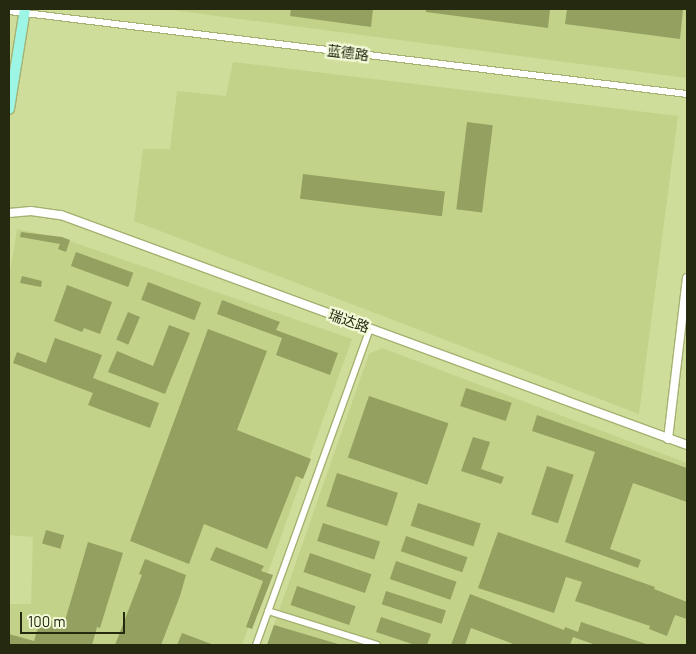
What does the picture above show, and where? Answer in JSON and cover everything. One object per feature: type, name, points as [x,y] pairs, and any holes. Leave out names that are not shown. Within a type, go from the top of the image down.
[{"type":"main road","points":[[9,109],[24,11]]},
{"type":"street","name":"蓝德路","points":[[9,11],[24,11],[687,94]]},
{"type":"street","name":"瑞达路","points":[[9,212],[32,211],[61,215],[687,445]]},
{"type":"street","points":[[668,439],[687,278]]},
{"type":"street","points":[[256,645],[370,329]]},
{"type":"street","points":[[268,611],[377,645]]},
{"type":"shaded area","points":[[164,9],[687,9],[687,78]]},
{"type":"shaded area","points":[[233,62],[678,116],[639,414],[134,221],[143,149],[170,149],[177,91],[226,96]]},
{"type":"shaded area","points":[[17,229],[61,238],[352,339],[242,645],[9,645],[9,604],[31,604],[33,537],[9,535],[9,278]]},
{"type":"shaded area","points":[[382,348],[687,463],[687,645],[267,645],[369,354]]},
{"type":"building","points":[[291,9],[373,9],[371,27],[290,16]]},
{"type":"building","points":[[426,9],[550,9],[548,28],[426,12]]},
{"type":"building","points":[[567,9],[683,9],[680,39],[565,24]]},
{"type":"building","points":[[467,122],[493,125],[482,213],[456,209]]},
{"type":"building","points":[[303,174],[445,191],[442,216],[300,199]]},
{"type":"building","points":[[21,232],[62,237],[70,240],[66,252],[58,249],[60,244],[20,237]]},
{"type":"building","points":[[76,252],[133,273],[128,287],[71,266]]},
{"type":"building","points":[[22,276],[42,281],[41,287],[20,283]]},
{"type":"building","points":[[148,282],[201,302],[194,320],[141,300]]},
{"type":"building","points":[[67,285],[112,302],[100,334],[84,328],[82,332],[54,321]]},
{"type":"building","points":[[222,300],[280,322],[276,330],[338,353],[330,375],[276,355],[282,338],[217,314]]},
{"type":"building","points":[[128,312],[140,317],[128,345],[116,340]]},
{"type":"building","points":[[169,325],[190,333],[165,394],[108,372],[117,351],[153,366]]},
{"type":"building","points":[[208,329],[267,351],[237,430],[311,459],[303,479],[296,476],[267,549],[204,524],[189,564],[130,541]]},
{"type":"building","points":[[55,338],[102,355],[93,378],[159,403],[150,428],[88,405],[93,393],[13,363],[17,352],[46,363]]},
{"type":"building","points":[[466,388],[512,403],[506,421],[460,406]]},
{"type":"building","points":[[369,396],[448,423],[427,485],[348,457]]},
{"type":"building","points":[[537,415],[687,468],[687,502],[633,483],[610,549],[641,560],[638,568],[565,542],[595,452],[532,431]]},
{"type":"building","points":[[473,437],[490,442],[481,469],[504,477],[501,484],[461,471]]},
{"type":"building","points":[[547,466],[574,475],[558,523],[531,515]]},
{"type":"building","points":[[337,473],[398,493],[387,526],[326,506]]},
{"type":"building","points":[[418,503],[481,523],[473,546],[411,526]]},
{"type":"building","points":[[323,523],[380,542],[374,560],[317,541]]},
{"type":"building","points":[[46,530],[64,535],[60,549],[42,543]]},
{"type":"building","points":[[498,532],[655,587],[654,589],[687,602],[687,619],[675,615],[667,636],[649,629],[650,626],[575,601],[582,582],[566,577],[554,613],[478,588]]},
{"type":"building","points":[[406,536],[467,557],[462,572],[401,551]]},
{"type":"building","points":[[88,542],[123,553],[100,628],[97,627],[92,645],[9,645],[9,634],[34,641],[41,618],[64,624]]},
{"type":"building","points":[[216,547],[264,566],[261,571],[273,575],[252,629],[246,627],[263,581],[210,560]]},
{"type":"building","points":[[310,553],[371,574],[365,593],[303,572]]},
{"type":"building","points":[[145,559],[186,575],[180,596],[161,645],[115,645],[142,575],[139,574]]},
{"type":"building","points":[[396,561],[457,582],[450,600],[390,579]]},
{"type":"building","points":[[297,586],[356,606],[349,625],[290,605]]},
{"type":"building","points":[[386,591],[446,610],[442,624],[382,604]]},
{"type":"building","points":[[470,594],[564,630],[565,627],[578,632],[581,622],[649,645],[596,645],[573,637],[570,645],[516,645],[471,628],[465,645],[451,645]]},
{"type":"building","points":[[381,617],[431,634],[427,645],[415,645],[376,632]]},
{"type":"building","points":[[274,625],[338,644],[267,645]]},
{"type":"building","points":[[182,633],[214,645],[177,645]]}]
